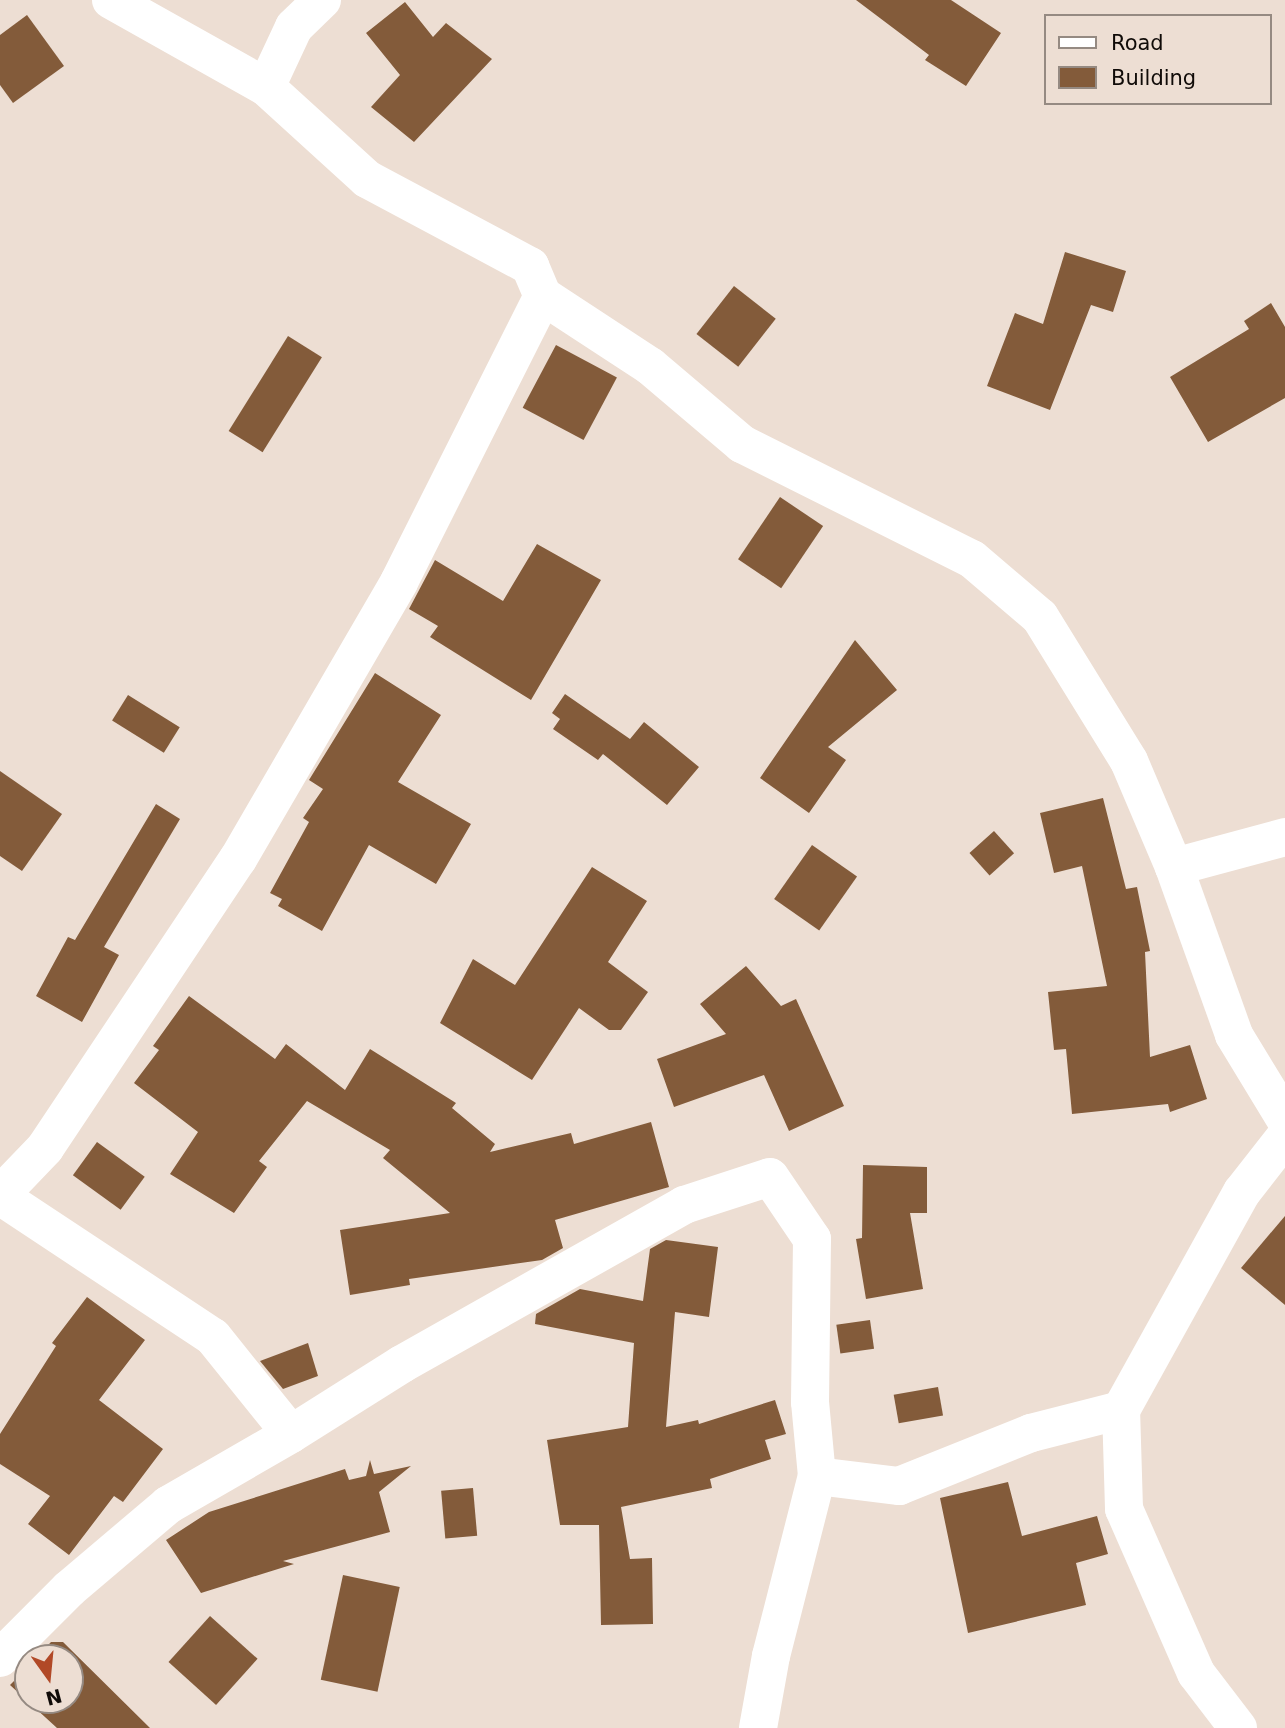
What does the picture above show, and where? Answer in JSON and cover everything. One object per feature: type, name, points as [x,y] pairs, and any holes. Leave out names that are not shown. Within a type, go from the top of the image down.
[{"type":"street","points":[[111,0],[266,87],[367,178],[530,266],[543,296],[650,366],[742,444],[972,559],[1041,617],[1129,761],[1174,867],[1234,1035],[1285,1119]]},
{"type":"street","points":[[266,87],[294,26],[322,0]]},
{"type":"street","points":[[290,1434],[213,1337],[0,1195],[45,1148],[238,859],[399,582],[543,296]]},
{"type":"street","points":[[1174,867],[1285,837]]},
{"type":"street","points":[[1237,1728],[1196,1673],[1124,1508],[1121,1410],[1242,1192],[1285,1138]]},
{"type":"street","points":[[0,1658],[69,1589],[168,1505],[290,1434],[402,1364],[684,1205],[771,1177],[812,1239],[810,1402],[817,1476],[771,1656],[758,1728]]},
{"type":"street","points":[[817,1476],[899,1486],[1031,1433],[1121,1410]]},
{"type":"building","points":[[856,0],[951,0],[1001,33],[966,86],[925,60],[929,55]]},
{"type":"building","points":[[405,2],[433,37],[446,23],[492,59],[414,142],[371,107],[400,75],[366,33]]},
{"type":"building","points":[[27,15],[64,66],[13,103],[0,85],[0,35]]},
{"type":"building","points":[[1065,252],[1126,271],[1113,312],[1091,305],[1050,410],[987,386],[1015,313],[1043,324]]},
{"type":"building","points":[[734,286],[776,319],[738,367],[696,334]]},
{"type":"building","points":[[1271,303],[1285,327],[1285,398],[1208,442],[1170,377],[1249,329],[1244,321]]},
{"type":"building","points":[[288,336],[322,357],[263,452],[229,431]]},
{"type":"building","points":[[556,345],[617,377],[584,440],[523,408]]},
{"type":"building","points":[[780,497],[823,526],[781,588],[738,559]]},
{"type":"building","points":[[537,544],[601,580],[531,700],[430,637],[438,626],[409,609],[435,560],[503,601]]},
{"type":"building","points":[[855,640],[897,690],[828,747],[846,760],[809,813],[760,778]]},
{"type":"building","points":[[375,673],[441,715],[398,782],[471,824],[436,884],[369,845],[322,931],[278,906],[282,899],[270,893],[309,822],[303,818],[323,789],[309,780]]},
{"type":"building","points":[[565,694],[630,739],[644,722],[699,767],[667,805],[603,754],[598,760],[553,729],[560,719],[552,713]]},
{"type":"building","points":[[128,695],[180,727],[164,753],[112,720]]},
{"type":"building","points":[[0,771],[62,814],[22,871],[0,856]]},
{"type":"building","points":[[1103,798],[1126,889],[1137,887],[1150,951],[1145,952],[1150,1057],[1190,1045],[1207,1099],[1170,1112],[1168,1104],[1072,1114],[1066,1049],[1054,1050],[1048,992],[1107,986],[1082,866],[1054,873],[1040,813]]},
{"type":"building","points":[[156,804],[180,819],[104,947],[119,955],[82,1022],[36,996],[68,937],[75,940]]},
{"type":"building","points":[[994,831],[1014,853],[990,875],[969,853]]},
{"type":"building","points":[[812,845],[857,877],[819,931],[774,899]]},
{"type":"building","points":[[592,867],[647,901],[608,962],[648,992],[621,1030],[609,1030],[579,1008],[532,1080],[440,1023],[473,959],[515,985]]},
{"type":"building","points":[[746,966],[781,1006],[796,999],[844,1106],[789,1131],[764,1075],[674,1107],[657,1059],[726,1034],[700,1004]]},
{"type":"building","points":[[189,996],[275,1059],[286,1044],[345,1090],[370,1049],[456,1103],[452,1108],[495,1144],[490,1152],[571,1133],[574,1144],[651,1122],[669,1187],[555,1220],[563,1248],[542,1260],[409,1279],[410,1285],[350,1295],[340,1230],[450,1213],[383,1158],[390,1150],[307,1101],[259,1161],[267,1167],[234,1213],[170,1174],[198,1132],[134,1083],[159,1050],[153,1046]]},
{"type":"building","points":[[97,1142],[145,1177],[121,1210],[73,1175]]},
{"type":"building","points":[[863,1165],[927,1167],[927,1213],[910,1213],[923,1289],[866,1299],[856,1239],[862,1238]]},
{"type":"building","points":[[1285,1216],[1285,1305],[1241,1268]]},
{"type":"building","points":[[666,1240],[718,1247],[709,1317],[675,1312],[666,1427],[698,1420],[699,1424],[775,1400],[786,1434],[765,1440],[771,1459],[710,1479],[712,1488],[621,1507],[630,1559],[652,1558],[653,1624],[601,1625],[599,1525],[560,1525],[547,1440],[628,1427],[634,1343],[535,1324],[536,1314],[580,1289],[643,1301],[650,1249]]},
{"type":"building","points":[[87,1297],[145,1340],[99,1400],[163,1449],[123,1502],[114,1496],[69,1555],[28,1524],[50,1496],[0,1464],[0,1434],[56,1346],[52,1343]]},
{"type":"building","points":[[870,1320],[874,1349],[840,1353],[836,1325]]},
{"type":"building","points":[[308,1343],[318,1376],[283,1389],[260,1361]]},
{"type":"building","points":[[938,1387],[943,1416],[899,1423],[894,1395]]},
{"type":"building","points":[[370,1460],[374,1474],[411,1466],[379,1492],[390,1532],[283,1561],[294,1564],[201,1593],[166,1540],[209,1512],[345,1469],[349,1480],[366,1476]]},
{"type":"building","points":[[1008,1482],[1022,1536],[1097,1516],[1108,1554],[1076,1563],[1086,1605],[968,1633],[940,1498]]},
{"type":"building","points":[[473,1488],[477,1536],[445,1539],[441,1491]]},
{"type":"building","points":[[343,1575],[400,1587],[377,1692],[321,1680]]},
{"type":"building","points":[[210,1616],[258,1659],[216,1705],[169,1662]]},
{"type":"building","points":[[84,1663],[150,1728],[57,1728],[42,1714],[84,1714]]}]
